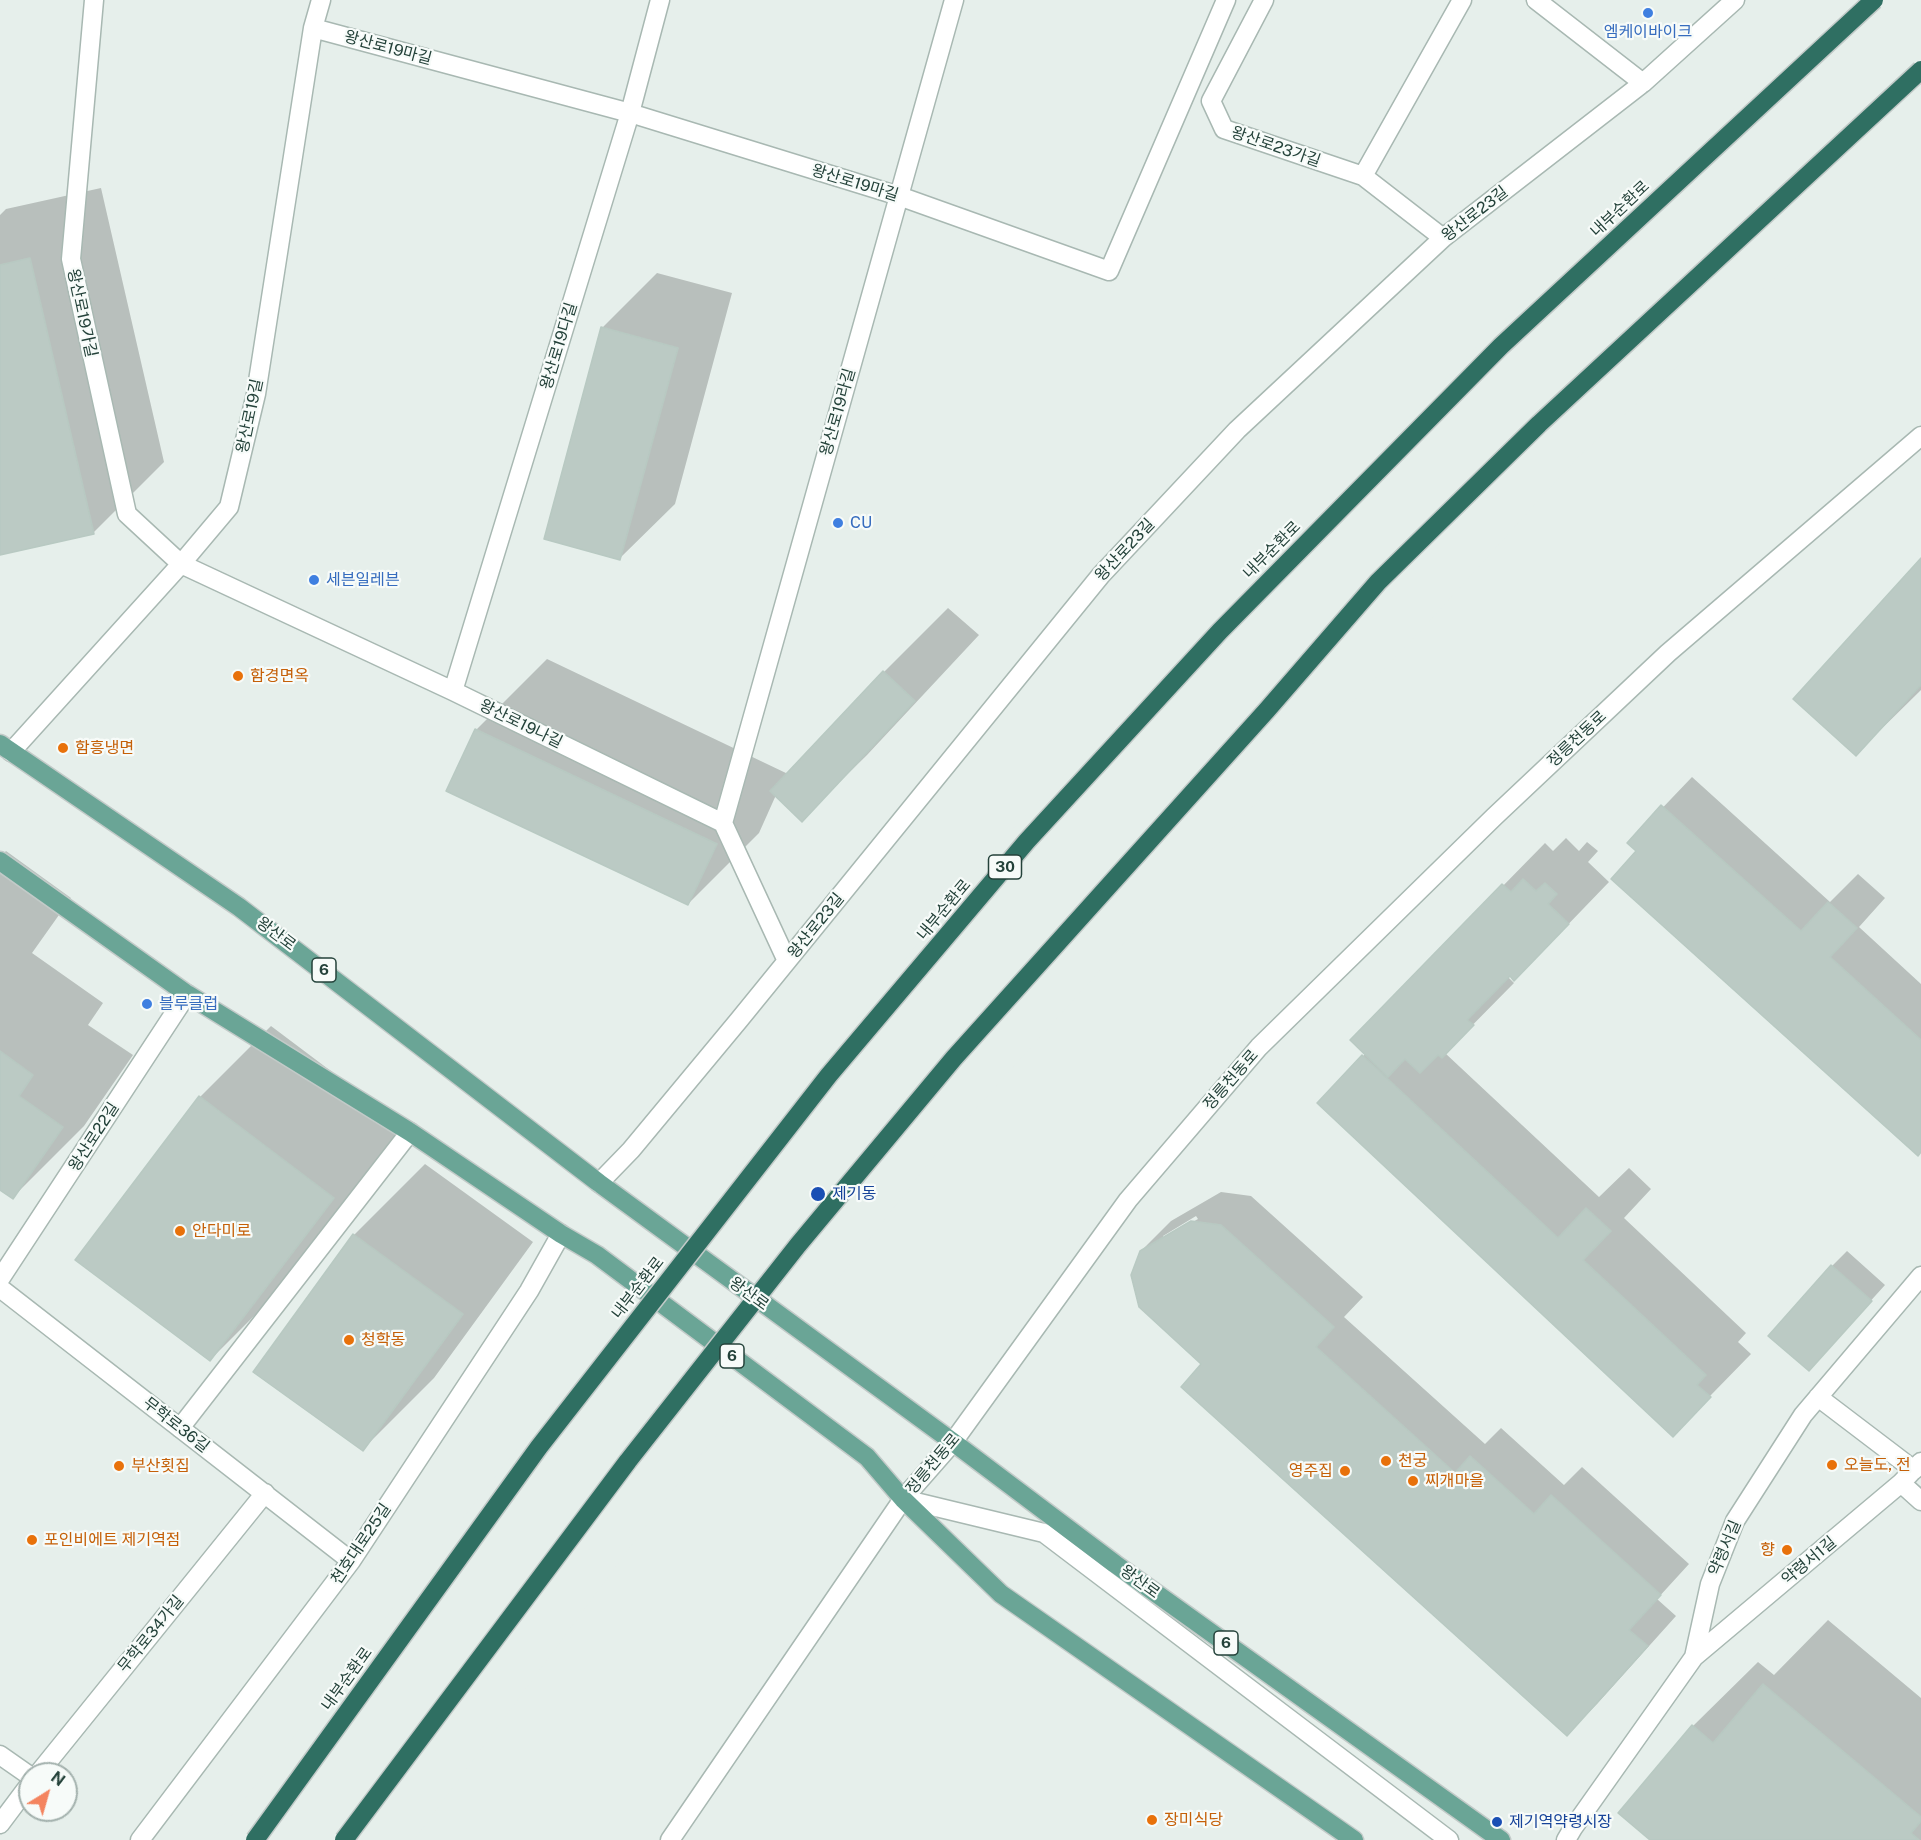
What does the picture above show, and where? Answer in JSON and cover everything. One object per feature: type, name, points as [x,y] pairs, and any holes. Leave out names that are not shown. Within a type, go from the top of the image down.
[{"type":"highway","name":"내부순환로","points":[[255,1840],[539,1447],[829,1075],[1027,841],[1220,631],[1501,346],[1874,0]]},
{"type":"highway","points":[[344,1840],[636,1451],[798,1245],[954,1058],[1268,710],[1378,582],[1539,424],[1921,70]]},
{"type":"main road","name":"왕산로","points":[[5,748],[239,907],[598,1183],[953,1442],[1115,1564],[1501,1840]]},
{"type":"main road","name":"6","points":[[0,861],[187,994],[410,1132],[597,1256],[867,1457],[903,1499],[1001,1594],[1354,1840]]},
{"type":"street","name":"왕산로19가길","points":[[94,0],[71,259],[127,514],[181,564]]},
{"type":"street","name":"왕산로19길","points":[[5,748],[181,564],[229,507],[256,394],[312,28],[321,0]]},
{"type":"street","name":"왕산로19다길","points":[[453,691],[630,113],[660,0]]},
{"type":"street","name":"왕산로19라길","points":[[723,823],[954,0]]},
{"type":"street","name":"왕산로19마길","points":[[312,28],[630,113],[899,196],[1109,271],[1226,0]]},
{"type":"street","name":"왕산로23가길","points":[[1264,0],[1211,101],[1224,129],[1363,176],[1443,238]]},
{"type":"street","points":[[1363,176],[1462,0]]},
{"type":"street","points":[[1536,0],[1643,83]]},
{"type":"street","name":"왕산로23길","points":[[598,1183],[631,1150],[1101,575],[1237,430],[1443,238],[1643,83],[1735,0]]},
{"type":"street","name":"정릉천동로","points":[[670,1840],[903,1499],[953,1442],[1128,1200],[1259,1047],[1503,809],[1668,653],[1921,436]]},
{"type":"street","name":"왕산로19나길","points":[[181,564],[453,691],[723,823]]},
{"type":"street","points":[[723,823],[787,961]]},
{"type":"street","name":"왕산로22길","points":[[0,1279],[187,994]]},
{"type":"street","points":[[180,1428],[410,1132]]},
{"type":"street","name":"천호대로25길","points":[[140,1840],[351,1561],[529,1291],[561,1234]]},
{"type":"street","name":"약령서길","points":[[1566,1840],[1694,1657],[1710,1584],[1735,1521],[1803,1415],[1921,1276]]},
{"type":"street","name":"무학로36길","points":[[0,1288],[351,1561]]},
{"type":"street","points":[[1818,1397],[1918,1466]]},
{"type":"street","name":"약령서1길","points":[[1694,1657],[1901,1483],[1918,1466]]},
{"type":"street","points":[[1901,1483],[1921,1501]]},
{"type":"street","name":"무학로34가길","points":[[48,1762],[265,1493]]},
{"type":"street","name":"왕산로","points":[[903,1499],[1044,1533],[1449,1840]]},
{"type":"street","points":[[0,1755],[18,1768]]},
{"type":"street","points":[[0,1824],[18,1800]]},
{"type":"pier","points":[[1852,0],[1921,0],[1921,145],[1577,458],[1426,625],[1145,920],[939,1150],[653,1516],[414,1840],[213,1840],[753,1146],[998,844],[1485,338]]},
{"type":"building","points":[[30,258],[94,534],[0,555],[0,265]]},
{"type":"building","points":[[601,327],[678,348],[620,560],[544,539]]},
{"type":"building","points":[[1921,558],[1921,685],[1856,756],[1793,699]]},
{"type":"building","points":[[883,671],[915,701],[802,822],[770,791]]},
{"type":"building","points":[[475,729],[717,844],[688,905],[446,791]]},
{"type":"building","points":[[1661,805],[1801,931],[1828,902],[1857,928],[1830,957],[1921,1040],[1921,1152],[1918,1156],[1611,879],[1636,851],[1627,843]]},
{"type":"building","points":[[1523,879],[1536,891],[1545,883],[1557,894],[1548,904],[1569,924],[1514,981],[1510,976],[1467,1020],[1474,1025],[1442,1058],[1438,1055],[1420,1073],[1405,1059],[1388,1077],[1350,1040],[1502,884],[1511,892]]},
{"type":"building","points":[[0,1051],[33,1075],[19,1096],[63,1127],[13,1199],[0,1190]]},
{"type":"building","points":[[1362,1055],[1558,1238],[1586,1208],[1611,1231],[1583,1260],[1706,1375],[1697,1385],[1711,1397],[1673,1437],[1317,1103]]},
{"type":"building","points":[[199,1096],[334,1198],[210,1361],[75,1260]]},
{"type":"building","points":[[1191,1221],[1221,1225],[1334,1327],[1316,1347],[1455,1473],[1470,1456],[1534,1514],[1551,1495],[1661,1595],[1629,1630],[1648,1646],[1567,1736],[1181,1387],[1201,1364],[1139,1307],[1131,1275],[1140,1251]]},
{"type":"building","points":[[353,1234],[463,1314],[363,1451],[253,1372]]},
{"type":"building","points":[[1831,1265],[1872,1301],[1809,1371],[1768,1336]]},
{"type":"building","points":[[1763,1684],[1921,1817],[1921,1821],[1911,1833],[1919,1840],[1650,1840],[1618,1813],[1692,1725],[1713,1743]]},
{"type":"place","name":"엠케이바이크","points":[[1648,13]]},
{"type":"place","name":"CU","points":[[838,523]]},
{"type":"place","name":"세븐일레븐","points":[[314,580]]},
{"type":"place","name":"함경면옥","points":[[238,676]]},
{"type":"place","name":"함흥냉면","points":[[63,748]]},
{"type":"place","name":"블루클럽","points":[[147,1004]]},
{"type":"place","name":"제기동","points":[[818,1194]]},
{"type":"place","name":"안다미로","points":[[180,1231]]},
{"type":"place","name":"청학동","points":[[349,1340]]},
{"type":"place","name":"천궁","points":[[1386,1461]]},
{"type":"place","name":"오늘도, 전","points":[[1832,1465]]},
{"type":"place","name":"부산횟집","points":[[119,1466]]},
{"type":"place","name":"영주집","points":[[1345,1471]]},
{"type":"place","name":"찌개마을","points":[[1413,1481]]},
{"type":"place","name":"포인비에트 제기역점","points":[[32,1540]]},
{"type":"place","name":"향","points":[[1787,1550]]},
{"type":"place","name":"장미식당","points":[[1152,1820]]},
{"type":"place","name":"제기역약령시장","points":[[1497,1822]]}]
